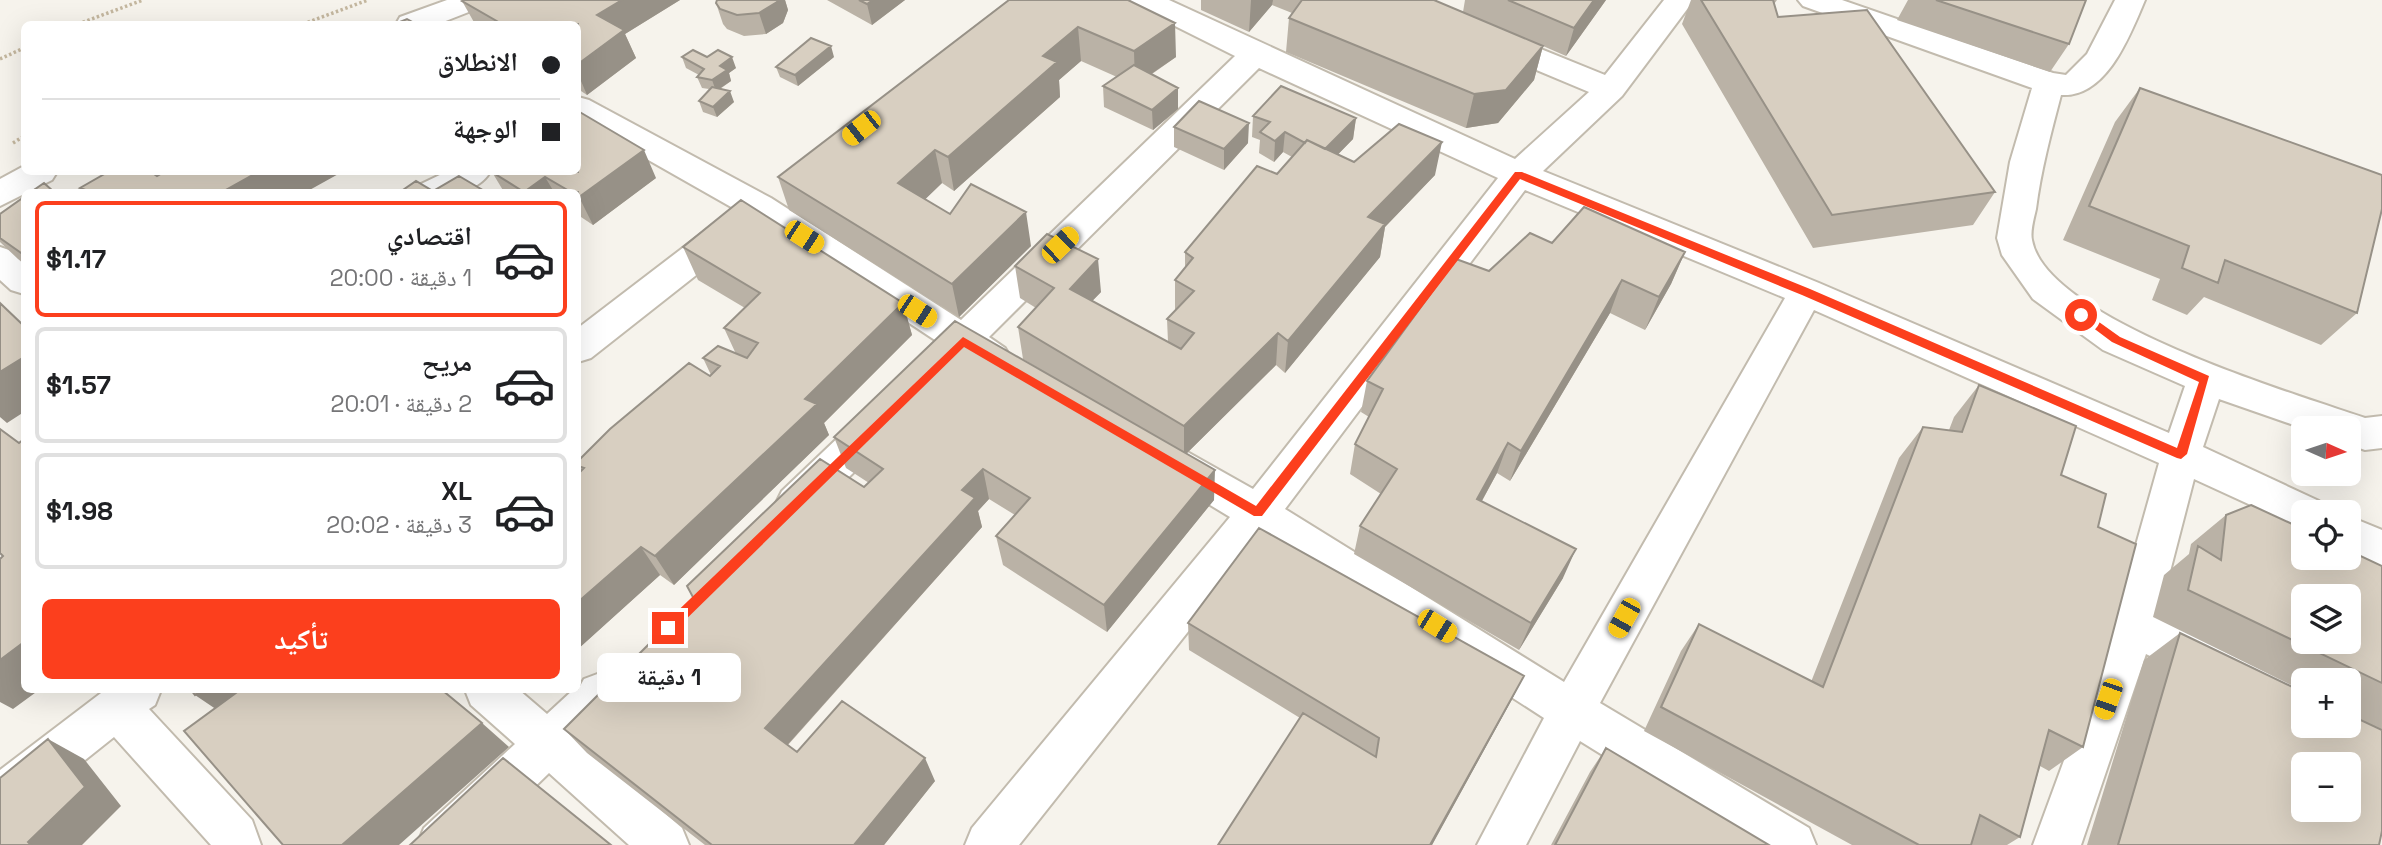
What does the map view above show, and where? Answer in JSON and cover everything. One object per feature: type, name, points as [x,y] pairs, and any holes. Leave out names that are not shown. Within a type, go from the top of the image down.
[{"type":"street","points":[[430,21],[474,0]]},
{"type":"street","points":[[1146,0],[1189,8],[1255,54],[1519,174],[1806,292],[2181,454],[2291,506]]},
{"type":"street","points":[[1394,0],[1611,89]]},
{"type":"street","points":[[989,845],[1258,513],[1519,174],[1611,89],[1679,0]]},
{"type":"street","points":[[1813,0],[1873,10],[2049,83],[2070,85],[2082,80],[2094,66],[2122,22],[2130,0]]},
{"type":"street","points":[[766,532],[1255,54]]},
{"type":"street","points":[[2049,83],[2026,162],[2014,238],[2019,255],[2046,290],[2116,340],[2206,380],[2365,434],[2382,432]]},
{"type":"street","points":[[581,111],[770,199],[963,341],[1022,375]]},
{"type":"street","points":[[0,194],[35,175]]},
{"type":"street","points":[[439,189],[467,175]]},
{"type":"street","points":[[581,346],[770,199]]},
{"type":"street","points":[[0,260],[21,278]]},
{"type":"street","points":[[1501,845],[1572,711],[1806,292]]},
{"type":"street","points":[[2057,845],[2134,627],[2181,454],[2206,380]]},
{"type":"street","points":[[1140,444],[1258,513],[1572,711],[1792,845]]},
{"type":"street","points":[[2361,539],[2382,549]]},
{"type":"street","points":[[2134,627],[2291,703]]},
{"type":"street","points":[[442,845],[629,666]]},
{"type":"street","points":[[491,693],[665,845]]},
{"type":"street","points":[[0,799],[128,698],[235,837],[237,845]]},
{"type":"path","points":[[86,21],[143,0]]},
{"type":"path","points":[[311,21],[368,0]]},
{"type":"path","points":[[0,59],[21,49]]},
{"type":"building","points":[[622,0],[597,15],[624,30],[581,62],[581,21],[497,21],[462,1]]},
{"type":"building","points":[[717,0],[778,0],[759,13],[737,15],[720,9]]},
{"type":"building","points":[[1009,0],[1128,0],[1175,23],[1134,51],[1078,27],[1043,56],[1057,62],[948,157],[935,150],[898,183],[950,214],[971,184],[1026,212],[952,284],[778,177]]},
{"type":"building","points":[[1302,0],[1434,0],[1543,46],[1506,90],[1474,94],[1289,18]]},
{"type":"building","points":[[1508,0],[1594,0],[1574,28]]},
{"type":"building","points":[[1701,0],[1773,0],[1778,17],[1867,10],[1995,192],[1832,215]]},
{"type":"building","points":[[1936,0],[2086,0],[2069,44]]},
{"type":"building","points":[[811,38],[831,46],[795,75],[776,67]]},
{"type":"building","points":[[693,50],[707,57],[718,50],[732,57],[720,66],[727,70],[712,80],[697,77],[704,69],[682,57]]},
{"type":"building","points":[[1134,65],[1178,88],[1152,110],[1103,86]]},
{"type":"building","points":[[1281,86],[1356,118],[1325,149],[1307,140],[1305,143],[1285,132],[1275,141],[1260,132],[1270,122],[1253,116]]},
{"type":"building","points":[[712,87],[730,91],[713,107],[699,101]]},
{"type":"building","points":[[2140,88],[2382,175],[2382,209],[2357,313],[2225,260],[2218,283],[2182,268],[2189,246],[2089,206]]},
{"type":"building","points":[[1199,101],[1249,123],[1224,149],[1174,127]]},
{"type":"building","points":[[581,113],[644,150],[581,196],[581,189],[566,189],[545,177],[528,189],[519,189],[497,175],[581,175]]},
{"type":"building","points":[[1399,124],[1442,142],[1368,217],[1385,224],[1288,341],[1278,333],[1184,426],[1018,327],[1054,288],[1015,266],[1047,234],[1098,259],[1070,289],[1181,349],[1194,333],[1167,319],[1194,291],[1175,280],[1193,258],[1185,252],[1257,166],[1277,174],[1307,140],[1354,162]]},
{"type":"building","points":[[103,175],[253,175],[227,189],[80,188]]},
{"type":"building","points":[[459,176],[481,189],[436,189]]},
{"type":"building","points":[[416,181],[430,189],[404,189]]},
{"type":"building","points":[[44,183],[51,189],[35,189]]},
{"type":"building","points":[[21,199],[21,253],[0,238],[0,214]]},
{"type":"building","points":[[741,200],[903,303],[805,399],[817,404],[655,556],[641,547],[581,599],[581,471],[584,468],[581,467],[581,458],[610,429],[689,363],[710,376],[720,366],[703,358],[718,346],[747,358],[758,343],[724,328],[760,293],[683,247]]},
{"type":"building","points":[[1584,207],[1685,252],[1659,297],[1622,280],[1521,451],[1508,443],[1477,499],[1576,549],[1531,623],[1360,526],[1397,469],[1355,444],[1383,389],[1367,381],[1456,259],[1489,271],[1530,233],[1552,243]]},
{"type":"building","points":[[0,303],[21,323],[21,359],[0,372]]},
{"type":"building","points":[[955,321],[1215,470],[1104,605],[996,536],[1030,498],[983,469],[962,490],[975,498],[765,728],[797,752],[842,701],[925,758],[854,845],[712,845],[564,729],[694,599],[687,586],[820,459],[864,487],[883,469],[834,437]]},
{"type":"building","points":[[1979,385],[2076,426],[2061,475],[2106,494],[2098,527],[2136,544],[2083,747],[2049,730],[2020,837],[1980,815],[1971,845],[1919,845],[1661,707],[1699,624],[1823,687],[1923,427],[1962,432]]},
{"type":"building","points":[[0,429],[19,443],[21,441],[21,644],[0,660],[0,559],[3,556],[0,553]]},
{"type":"building","points":[[2251,505],[2291,523],[2291,570],[2361,570],[2361,556],[2382,566],[2382,683],[2361,673],[2361,668],[2351,668],[2322,654],[2361,654],[2361,584],[2291,584],[2291,639],[2188,590],[2198,546],[2221,560],[2226,515]]},
{"type":"building","points":[[1259,528],[1524,676],[1430,845],[1218,845],[1303,713],[1376,757],[1379,738],[1188,623]]},
{"type":"building","points":[[2180,633],[2291,686],[2291,738],[2361,738],[2361,720],[2382,730],[2382,831],[2379,845],[2118,845]]},
{"type":"building","points":[[236,693],[446,693],[482,723],[342,845],[283,845],[184,731]]},
{"type":"building","points":[[48,739],[85,787],[28,842],[31,845],[0,845],[0,778]]},
{"type":"building","points":[[1606,748],[1769,845],[1555,845]]},
{"type":"building","points":[[503,758],[611,845],[410,845]]},
{"type":"route","points":[[668,628],[963,341],[1258,513],[1519,174],[1806,292],[2181,454],[2206,380],[2116,340],[2081,315]]}]
